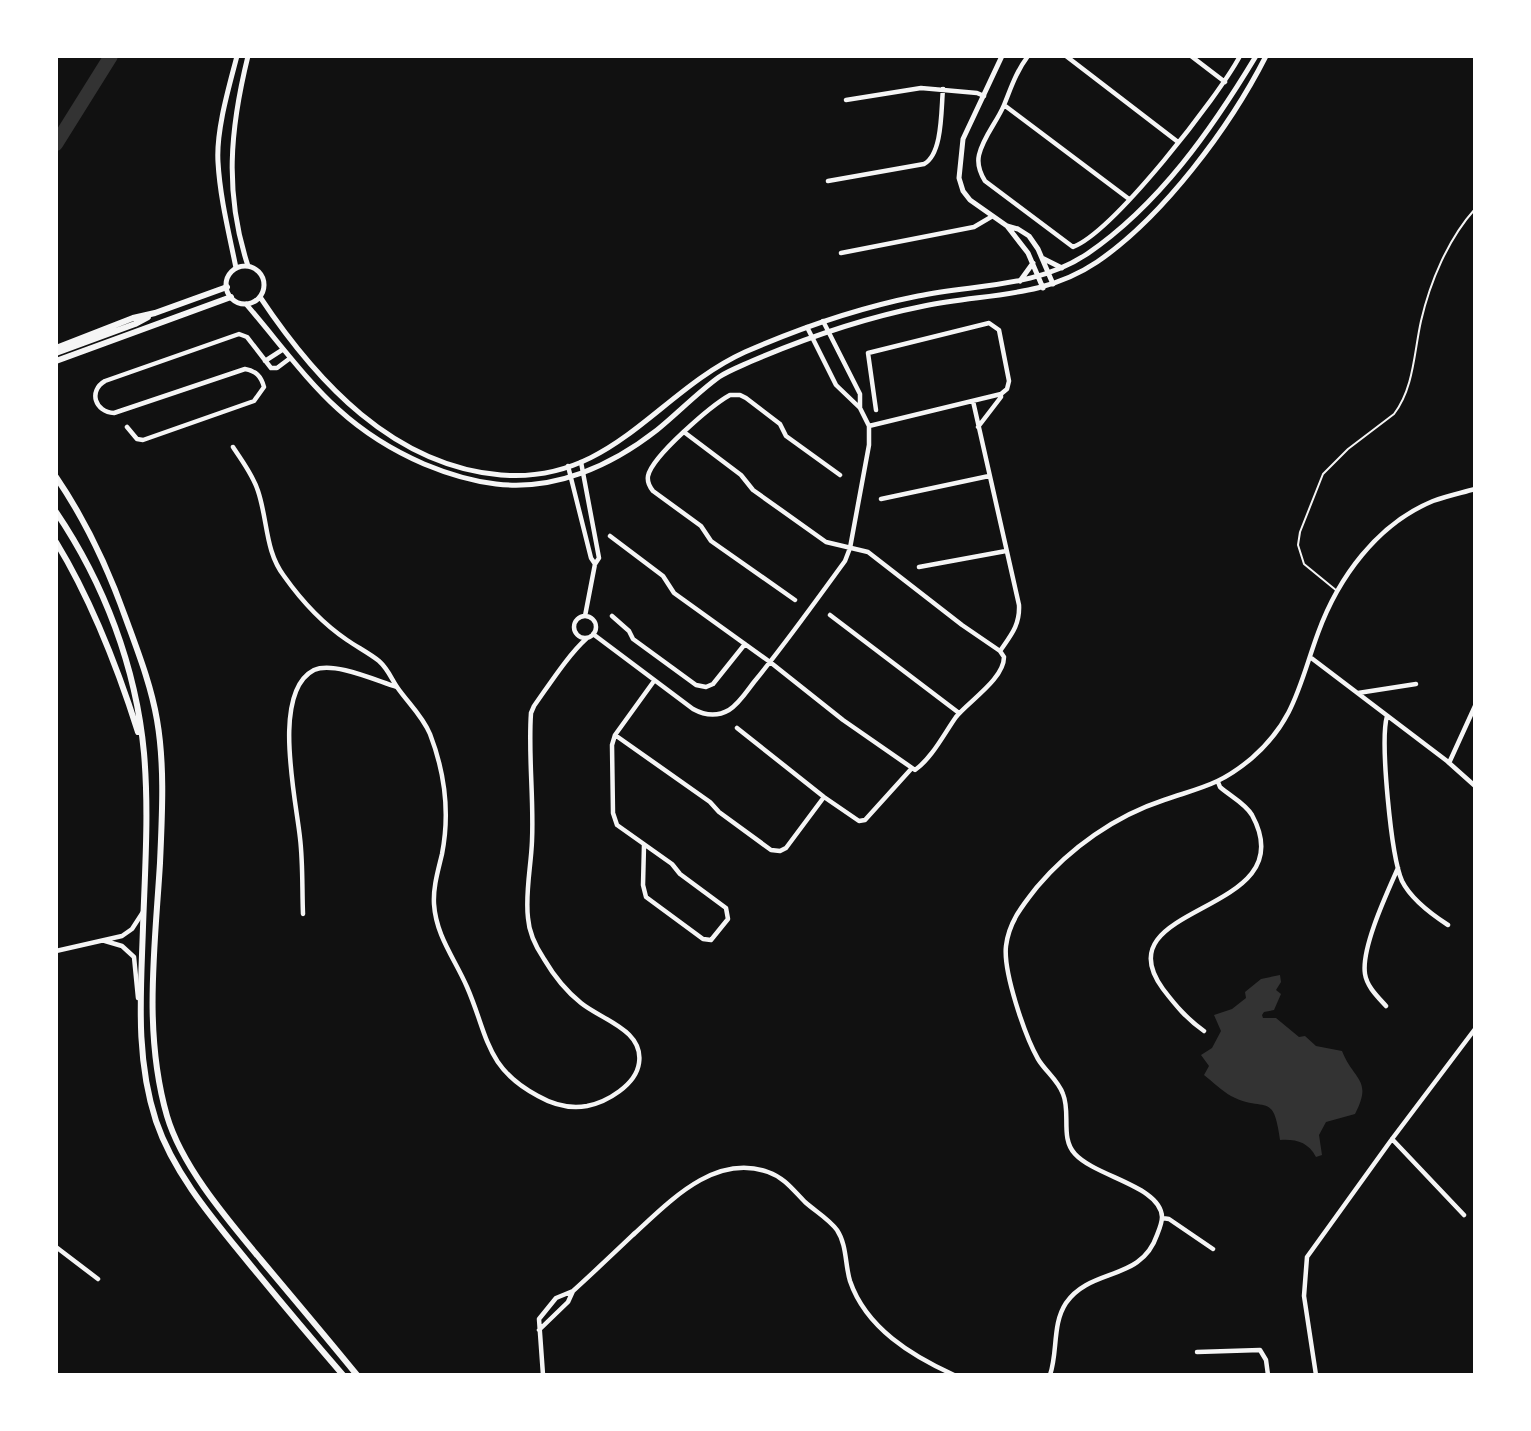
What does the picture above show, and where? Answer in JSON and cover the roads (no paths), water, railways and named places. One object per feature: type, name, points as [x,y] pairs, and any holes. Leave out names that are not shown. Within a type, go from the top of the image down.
[{"type":"main road","points":[[56,348],[133,318],[155,313],[227,287]]},
{"type":"main road","points":[[56,361],[231,298]]},
{"type":"main road","points":[[56,353],[135,324],[155,313]]},
{"type":"main road","points":[[56,477],[96,544],[114,583],[141,656],[157,720],[162,794],[154,946],[153,1031],[158,1080],[167,1118],[214,1203],[357,1375]]},
{"type":"main road","points":[[56,512],[88,563],[119,636],[131,678],[144,751],[144,911],[139,1002],[146,1082],[156,1121],[172,1156],[205,1209],[343,1375]]},
{"type":"main road","points":[[56,542],[96,619],[123,687],[144,751]]},
{"type":"street","points":[[236,268],[225,216],[218,160],[225,103],[237,56]]},
{"type":"street","points":[[248,56],[231,145],[238,234],[248,266]]},
{"type":"street","points":[[1002,56],[963,139],[958,178],[970,200],[991,217],[1029,236],[1053,284]]},
{"type":"street","points":[[1028,56],[982,145],[979,167],[985,181],[1070,246],[1077,246],[1092,236],[1129,199],[1225,82],[1240,56]]},
{"type":"street","points":[[1066,56],[1178,142]]},
{"type":"street","points":[[1191,56],[1225,82]]},
{"type":"street","points":[[260,297],[292,344],[326,382],[354,409],[399,441],[421,453],[476,472],[532,474],[568,466],[597,456],[646,422],[713,368],[807,327],[883,303],[1020,281],[1062,268],[1110,237],[1181,166],[1220,114],[1256,56]]},
{"type":"street","points":[[246,304],[260,297],[264,288],[263,278],[257,270],[248,266],[236,268],[228,278],[227,287],[231,298],[246,304],[289,359],[340,413],[394,451],[456,477],[515,485],[538,484],[571,477],[601,467],[654,432],[720,376],[812,337],[927,305],[1043,288],[1067,279],[1098,261],[1135,230],[1180,183],[1231,115],[1266,56]]},
{"type":"street","points":[[846,100],[921,88],[984,96]]},
{"type":"street","points":[[828,181],[930,161],[937,148],[943,89]]},
{"type":"street","points":[[1004,105],[1129,199]]},
{"type":"street","points":[[841,253],[974,227],[991,217]]},
{"type":"street","points":[[1007,226],[1028,253],[1043,288]]},
{"type":"street","points":[[1042,258],[1062,268]]},
{"type":"street","points":[[1020,281],[1033,263]]},
{"type":"street","points":[[823,321],[860,394],[860,408]]},
{"type":"street","points":[[869,426],[1001,394],[1007,389],[1009,381],[999,330],[989,323],[983,323],[868,353],[876,410]]},
{"type":"street","points":[[593,634],[693,709],[703,714],[729,710],[770,662],[845,561],[850,548],[869,445],[869,426],[860,408],[836,385],[807,327]]},
{"type":"street","points":[[127,428],[136,439],[143,440],[254,401],[264,387],[262,380],[253,370],[245,369],[114,412],[101,409],[95,402],[98,385],[105,381],[239,334],[247,337],[271,368],[275,369],[289,359]]},
{"type":"street","points":[[265,361],[282,350]]},
{"type":"street","points":[[978,427],[1001,394]]},
{"type":"street","points":[[795,600],[711,541],[701,526],[649,485],[648,477],[651,469],[674,440],[730,395],[740,395],[779,424],[786,436],[840,475]]},
{"type":"street","points":[[972,401],[1019,605],[1020,619],[1000,650]]},
{"type":"street","points":[[684,432],[741,475],[753,490],[826,542],[867,552],[962,625],[1000,650],[1004,657],[1001,669],[974,702],[959,713],[914,769],[866,820],[859,821],[824,797],[737,727]]},
{"type":"street","points":[[233,447],[258,492],[269,550],[279,569],[305,604],[344,638],[380,662],[391,674],[398,688],[417,710],[429,733],[442,775],[447,814],[442,855],[435,882],[436,921],[439,934],[469,990],[490,1050],[499,1066],[527,1090],[556,1104],[588,1106],[625,1086],[635,1076],[639,1064],[639,1050],[623,1028],[597,1015],[557,980],[530,933],[527,915],[532,841],[531,713],[574,650],[593,634],[596,624],[591,617],[585,616],[576,620],[574,650]]},
{"type":"street","points":[[580,462],[597,536],[599,558],[595,564],[585,616]]},
{"type":"street","points":[[568,466],[591,558],[595,564]]},
{"type":"street","points":[[881,499],[989,476]]},
{"type":"street","points":[[1050,1375],[1055,1360],[1059,1319],[1066,1304],[1078,1290],[1092,1282],[1137,1264],[1153,1246],[1162,1218],[1156,1203],[1149,1195],[1096,1170],[1070,1149],[1063,1092],[1041,1065],[1028,1038],[1009,975],[1005,956],[1010,925],[1018,910],[1064,857],[1118,822],[1161,801],[1205,788],[1228,777],[1255,756],[1283,723],[1297,694],[1318,632],[1351,568],[1367,548],[1407,516],[1432,502],[1475,489]]},
{"type":"street","points":[[610,536],[663,576],[674,593],[770,662],[816,700],[914,769]]},
{"type":"street","points":[[919,567],[1006,551]]},
{"type":"street","points":[[830,615],[959,713]]},
{"type":"street","points":[[612,616],[629,631],[633,639],[696,685],[706,687],[713,684],[745,644]]},
{"type":"street","points":[[574,630],[579,636],[587,638]]},
{"type":"street","points":[[1310,657],[1450,763],[1475,786]]},
{"type":"street","points":[[303,914],[301,842],[288,737],[294,695],[304,678],[315,670],[326,668],[354,672],[398,688]]},
{"type":"street","points":[[644,845],[643,885],[646,897],[703,939],[711,940],[728,919],[726,908],[680,874],[672,864],[617,825],[613,813],[612,745],[615,735],[654,681]]},
{"type":"street","points":[[1358,694],[1416,684]]},
{"type":"street","points":[[1450,763],[1475,706]]},
{"type":"street","points":[[1387,716],[1385,737],[1392,837],[1398,867],[1403,882],[1413,895],[1430,913],[1448,925]]},
{"type":"street","points":[[615,735],[710,802],[719,812],[771,850],[780,851],[786,848],[824,797]]},
{"type":"street","points":[[1204,1031],[1180,1012],[1157,981],[1151,958],[1159,935],[1179,920],[1237,889],[1245,882],[1257,862],[1259,839],[1252,816],[1220,787],[1218,782]]},
{"type":"street","points":[[1386,1006],[1370,986],[1365,967],[1377,917],[1398,867]]},
{"type":"street","points":[[56,951],[127,934],[144,911]]},
{"type":"street","points":[[101,940],[122,946],[134,957],[139,1002]]},
{"type":"street","points":[[1316,1375],[1304,1296],[1305,1264],[1312,1248],[1475,1029]]},
{"type":"street","points":[[1392,1139],[1464,1215]]},
{"type":"street","points":[[543,1375],[537,1324],[542,1313],[556,1298],[573,1291],[680,1191],[712,1174],[757,1169],[785,1181],[836,1229],[842,1240],[850,1282],[874,1321],[905,1348],[954,1375]]},
{"type":"street","points":[[1162,1218],[1169,1219],[1213,1249]]},
{"type":"street","points":[[56,1247],[98,1279]]},
{"type":"street","points":[[539,1330],[568,1302],[573,1291]]},
{"type":"street","points":[[1197,1352],[1260,1350],[1266,1360],[1268,1375]]},
{"type":"lane","points":[[1338,592],[1304,564],[1298,545],[1300,531],[1323,474],[1348,449],[1394,414],[1400,406],[1407,390],[1422,317],[1441,261],[1452,240],[1475,209]]},
{"type":"waterway","points":[[56,144],[111,56]]}]
